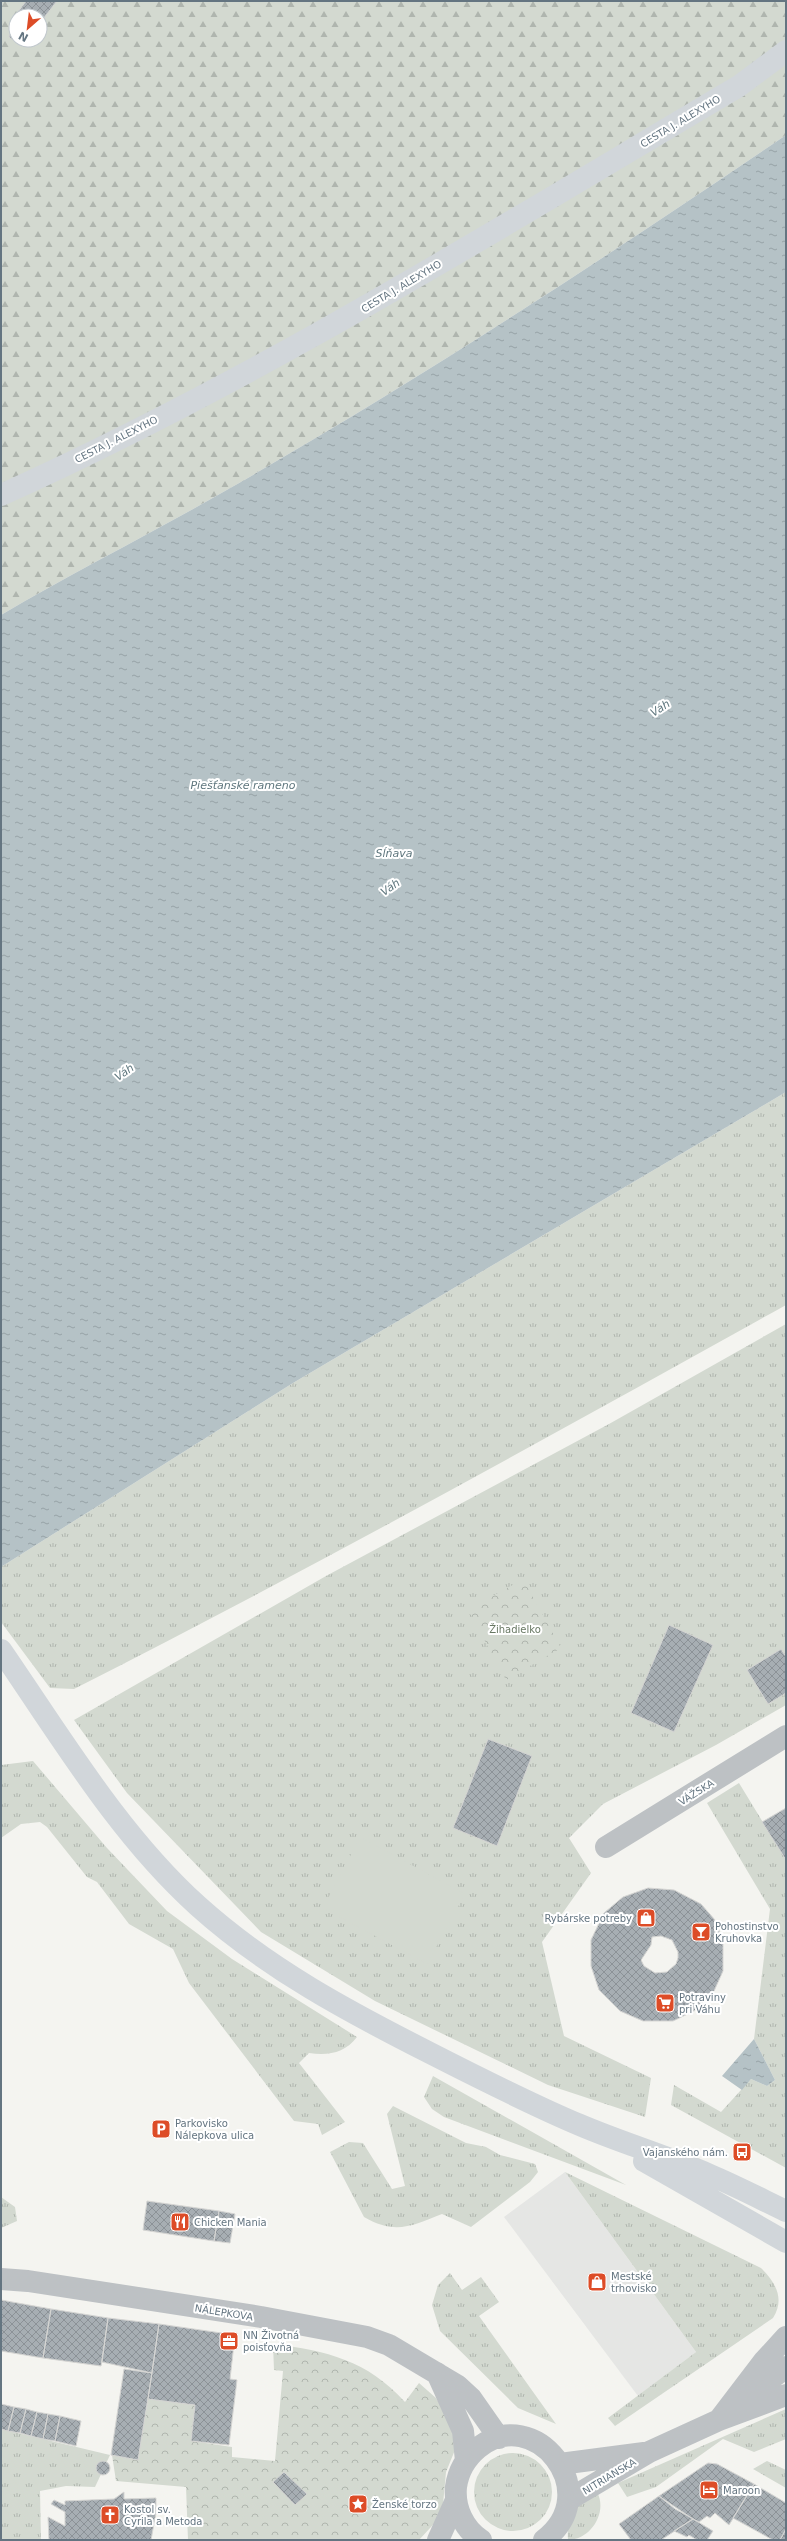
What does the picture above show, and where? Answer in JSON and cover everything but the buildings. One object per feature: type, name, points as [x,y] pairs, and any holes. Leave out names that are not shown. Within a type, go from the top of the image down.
[{"type":"main road","name":"CESTA J. ALEXYHO","points":[[1,495],[55,470],[315,336],[739,86],[786,51]]},
{"type":"main road","points":[[1,1650],[67,1744],[96,1790],[151,1857],[196,1904],[254,1951],[314,1992],[350,2013],[580,2126],[783,2244]]},
{"type":"main road","points":[[580,2126],[709,2174],[786,2211]]},
{"type":"street","name":"VÁŽSKA","points":[[606,1847],[786,1736]]},
{"type":"street","name":"NÁLEPKOVA","points":[[1,2279],[253,2316],[366,2337],[390,2345],[458,2386],[471,2398],[499,2438]]},
{"type":"street","points":[[718,2420],[764,2361],[786,2337]]},
{"type":"street","name":"NITRIANSKA","points":[[718,2420],[786,2367]]},
{"type":"street","points":[[437,2373],[463,2431],[466,2461]]},
{"type":"street","name":"NITRIANSKA","points":[[568,2500],[649,2452],[718,2420],[786,2395]]},
{"type":"street","name":"NITRIANSKA","points":[[438,2540],[456,2500],[457,2480],[466,2461],[480,2446],[499,2438],[511,2437],[534,2441],[553,2454],[560,2464],[567,2481],[568,2500],[566,2510],[553,2536]]},
{"type":"street","name":"NITRIANSKA","points":[[560,2464],[649,2452]]},
{"type":"street","name":"NITRIANSKA","points":[[456,2500],[466,2525],[481,2540]]},
{"type":"shaded area","points":[[565,2172],[696,2352],[638,2396],[504,2217]]},
{"type":"green space","points":[[1,1],[786,1],[786,135],[581,272],[443,360],[303,446],[203,503],[58,582],[1,615]]},
{"type":"green space","points":[[786,1092],[786,1305],[521,1452],[254,1596],[74,1689],[50,1688],[1,1622],[1,1567],[293,1383]]},
{"type":"green space","points":[[786,1324],[786,1705],[716,1745],[603,1804],[569,1838],[591,1873],[542,1942],[564,2036],[651,2078],[645,2117],[548,2085],[375,2001],[261,1932],[127,1793],[74,1720],[326,1576],[609,1424]]},
{"type":"green space","name":"Žihadielko","points":[[523,1579],[561,1648],[506,1680],[468,1610]]},
{"type":"green space","points":[[33,1761],[107,1848],[167,1911],[232,1959],[357,2037],[342,2050],[323,2054],[309,2053],[299,2063],[345,2122],[322,2135],[318,2124],[294,2121],[189,1983],[173,1949],[129,1924],[97,1882],[87,1877],[47,1827],[40,1822],[21,1824],[1,1838],[1,1765]]},
{"type":"green space","points":[[739,1783],[786,1860],[786,2168],[671,2105],[674,2085],[721,2112],[751,2079],[767,2086],[775,2080],[754,2039],[770,1909],[707,1803]]},
{"type":"green space","points":[[360,1837],[465,1894],[427,1964],[323,1908]]},
{"type":"green space","points":[[433,2076],[626,2185],[444,2117],[432,2109],[424,2097]]},
{"type":"green space","points":[[393,2106],[466,2143],[486,2147],[500,2155],[535,2164],[538,2172],[530,2182],[471,2227],[442,2214],[422,2222],[403,2227],[385,2226],[375,2223],[364,2217],[330,2152],[349,2142],[363,2143],[392,2189],[405,2186],[387,2114]]},
{"type":"green space","points":[[565,2172],[761,2268],[775,2285],[777,2292],[777,2311],[773,2318],[615,2426],[608,2418],[696,2352]]},
{"type":"green space","points":[[1,2197],[15,2207],[17,2221],[1,2228]]},
{"type":"green space","points":[[450,2273],[462,2290],[481,2277],[499,2302],[479,2316],[556,2424],[518,2408],[440,2331],[432,2305],[438,2285]]},
{"type":"green space","points":[[273,2344],[328,2354],[361,2367],[376,2376],[405,2402],[419,2383],[436,2398],[452,2424],[455,2450],[446,2472],[442,2515],[419,2540],[188,2540],[186,2487],[116,2481],[112,2455],[138,2460],[148,2399],[195,2405],[192,2441],[232,2447],[232,2457],[275,2461],[283,2371],[274,2370]]},
{"type":"green space","points":[[786,2409],[786,2439],[754,2452],[723,2439],[656,2487],[627,2497],[618,2483]]},
{"type":"green space","points":[[1,2429],[110,2455],[95,2487],[66,2486],[40,2491],[41,2540],[1,2540]]},
{"type":"green space","points":[[505,2453],[521,2453],[535,2459],[546,2470],[552,2484],[552,2500],[546,2514],[535,2525],[521,2531],[505,2531],[491,2525],[480,2514],[474,2500],[474,2484],[480,2470],[491,2459]]},
{"type":"green space","points":[[767,2461],[786,2470],[786,2488],[753,2469]]},
{"type":"green space","points":[[597,2492],[600,2500],[600,2508],[599,2516],[595,2524],[584,2535],[576,2539],[568,2540],[569,2523],[574,2511],[584,2501]]},
{"type":"water","name":"Sĺňava","points":[[786,135],[786,1092],[293,1383],[1,1567],[1,615],[303,446],[443,360],[581,272]]},
{"type":"water","points":[[754,2039],[775,2080],[767,2086],[751,2079],[742,2090],[722,2076]]},
{"type":"place","name":"Rybárske potreby","points":[[646,1918]]},
{"type":"place","name":"Pohostinstvo Kruhovka","points":[[701,1932]]},
{"type":"place","name":"Potraviny pri Váhu","points":[[665,2003]]},
{"type":"place","name":"Parkovisko Nálepkova ulica","points":[[161,2129]]},
{"type":"place","name":"Vajanského nám.","points":[[742,2152]]},
{"type":"place","name":"Chicken Mania","points":[[180,2222]]},
{"type":"place","name":"Mestské trhovisko","points":[[597,2282]]},
{"type":"place","name":"NN Životná poisťovňa","points":[[229,2341]]},
{"type":"place","name":"Maroon","points":[[709,2490]]},
{"type":"place","name":"Ženské torzo","points":[[358,2504]]},
{"type":"place","name":"Kostol sv. Cyrila a Metoda","points":[[110,2515]]},
{"type":"water label","name":"Váh","points":[[660,708]]},
{"type":"water label","name":"Piešťanské rameno","points":[[243,785]]},
{"type":"water label","name":"Váh","points":[[390,887]]},
{"type":"water label","name":"Váh","points":[[124,1072]]}]
